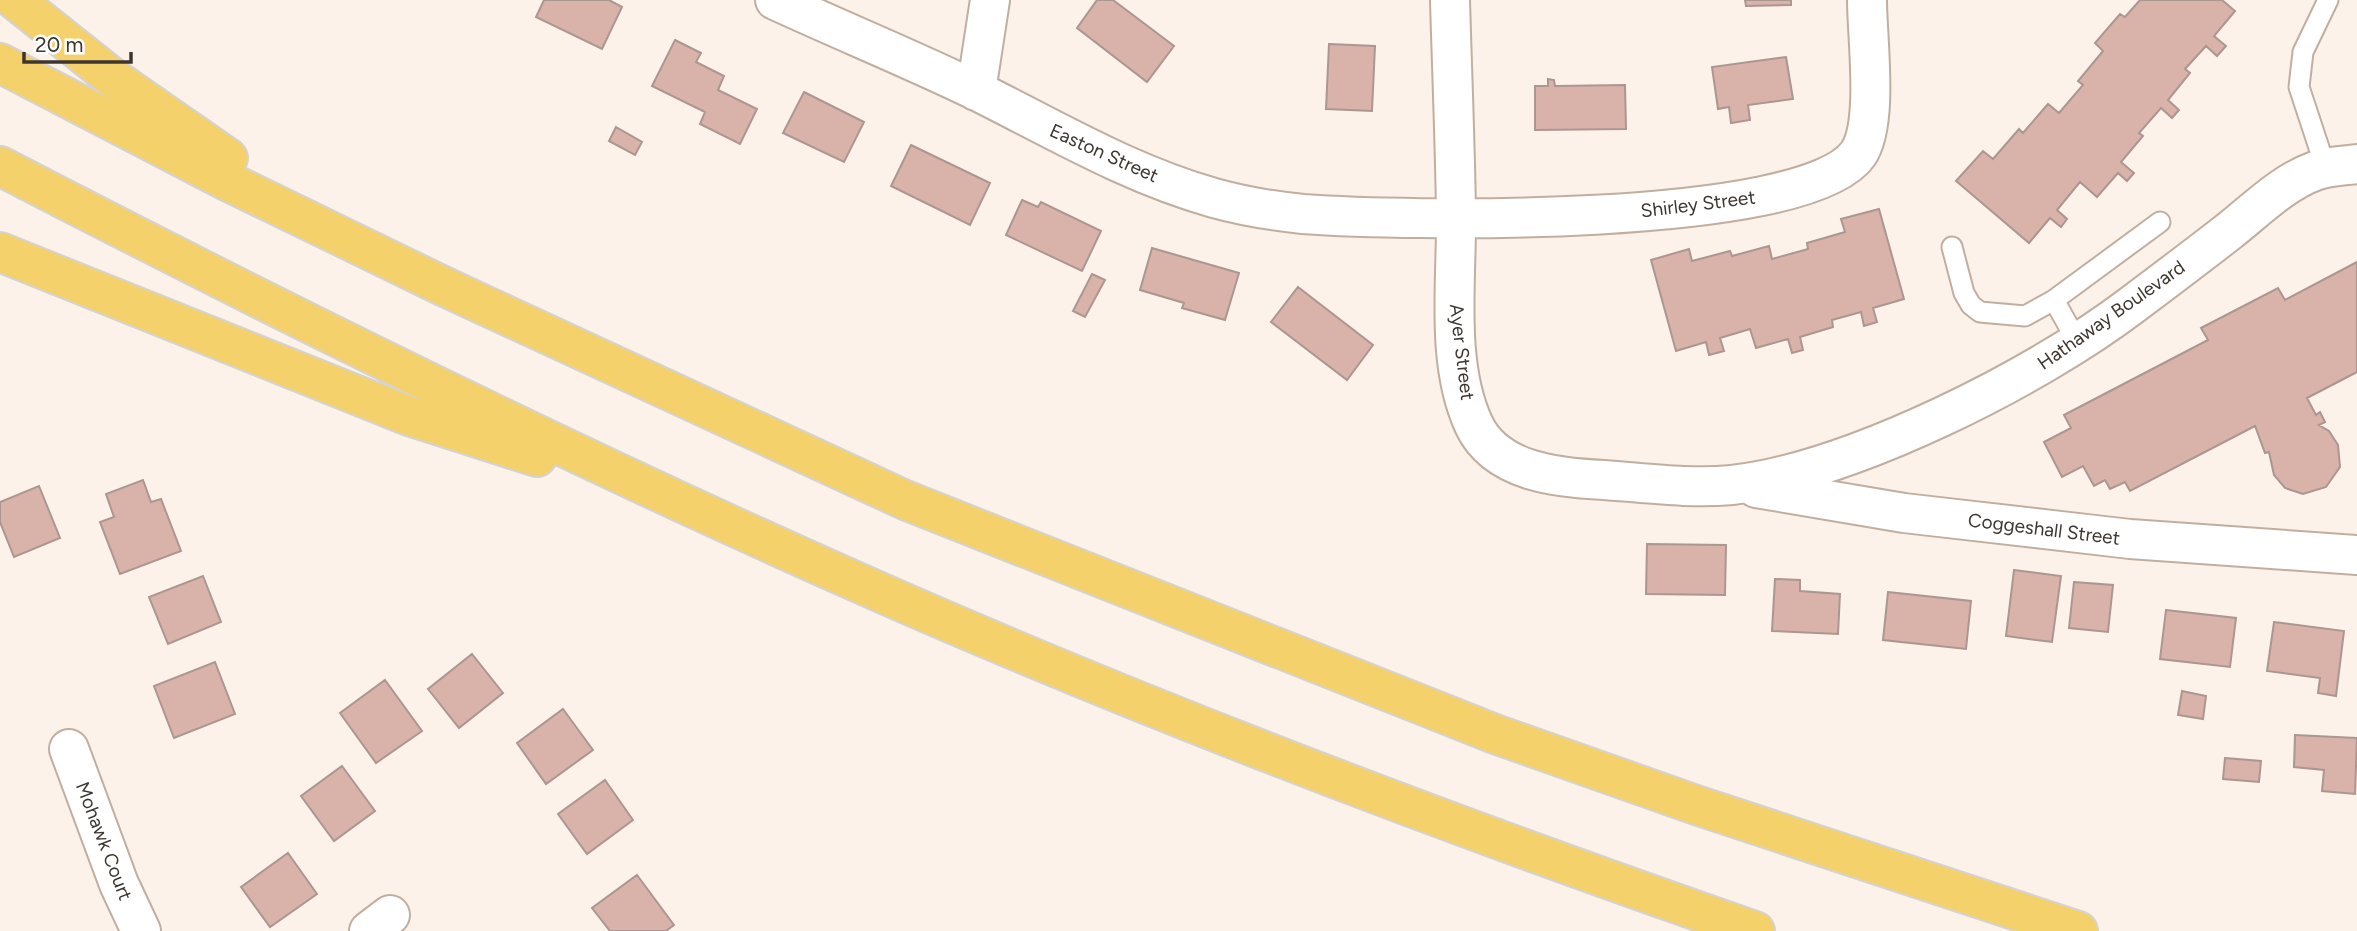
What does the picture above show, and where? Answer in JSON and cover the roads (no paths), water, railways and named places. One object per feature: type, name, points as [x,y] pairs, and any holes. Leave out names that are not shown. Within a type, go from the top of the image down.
[{"type":"highway","points":[[15,0],[53,33],[174,122],[262,180],[443,286]]},
{"type":"highway","points":[[0,63],[227,181],[443,286],[905,500],[1495,734],[1798,839],[2078,931]]},
{"type":"highway","points":[[0,166],[422,380],[659,492],[960,626],[1193,721],[1435,815],[1755,931]]},
{"type":"highway","points":[[0,252],[409,416],[659,492]]},
{"type":"street","name":"Easton Street","points":[[775,0],[976,91],[1118,163],[1214,198],[1301,214],[1456,216]]},
{"type":"street","points":[[976,91],[990,0]]},
{"type":"street","name":"Ayer Street","points":[[1450,0],[1456,216],[1454,317],[1460,367],[1473,424],[1487,446],[1510,462],[1570,477],[1695,486],[1733,485]]},
{"type":"street","name":"Shirley Street","points":[[1456,216],[1570,216],[1728,204],[1777,193],[1836,172],[1857,155],[1865,136],[1869,113],[1867,0]]},
{"type":"street","name":"Hathaway Boulevard","points":[[1733,485],[1796,472],[1893,436],[1972,401],[2078,343],[2127,309],[2283,188],[2342,166]]},
{"type":"street","name":"Coggeshall Street","points":[[1733,485],[1904,513],[2117,538],[2357,555]]},
{"type":"street","name":"Mohawk Court","points":[[69,749],[119,884],[141,931]]},
{"type":"lane","points":[[2328,0],[2303,52],[2299,87],[2342,166]]},
{"type":"lane","points":[[1952,247],[1964,293],[1971,305],[1980,312],[2025,316],[2054,300],[2160,222]]},
{"type":"lane","points":[[2054,300],[2078,343]]}]
